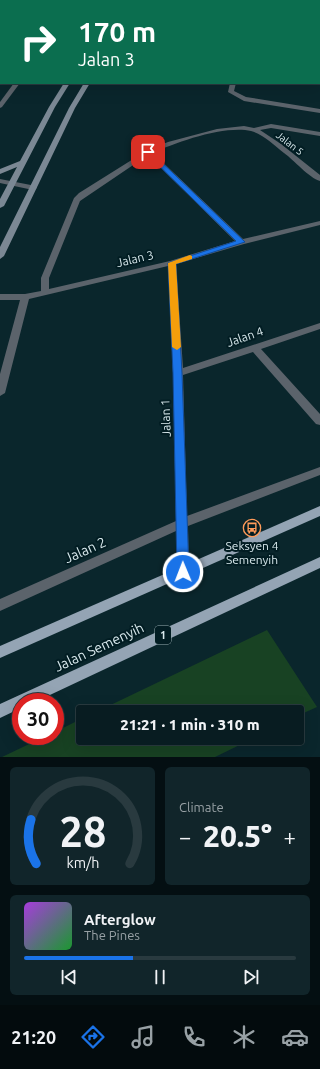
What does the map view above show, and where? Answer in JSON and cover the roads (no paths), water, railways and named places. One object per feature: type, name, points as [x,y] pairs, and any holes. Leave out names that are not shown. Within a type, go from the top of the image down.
[{"type":"main road","points":[[0,652],[320,511]]},
{"type":"main road","name":"Jalan Semenyih","points":[[2,712],[320,562]]},
{"type":"street","points":[[0,106],[16,84]]},
{"type":"street","points":[[0,205],[52,107],[66,84]]},
{"type":"street","points":[[0,256],[72,108],[86,84]]},
{"type":"street","points":[[233,84],[231,92],[244,100],[320,111]]},
{"type":"street","points":[[254,130],[271,126],[320,134]]},
{"type":"street","name":"Jalan 5","points":[[148,152],[171,142],[246,127],[263,134],[320,179]]},
{"type":"street","points":[[45,292],[45,278],[77,200],[82,195],[148,152],[241,242]]},
{"type":"street","points":[[0,172],[23,162]]},
{"type":"street","points":[[0,181],[33,188]]},
{"type":"street","name":"Jalan 3","points":[[0,297],[25,297],[172,263],[241,242],[320,223]]},
{"type":"street","name":"Jalan 1","points":[[172,263],[178,373],[183,572]]},
{"type":"street","points":[[0,392],[25,297]]},
{"type":"street","name":"Jalan 4","points":[[178,373],[320,326]]},
{"type":"street","points":[[255,348],[320,421]]},
{"type":"street","name":"Jalan 2","points":[[0,605],[182,523],[320,471]]},
{"type":"place","name":"Seksyen 4 Semenyih","points":[[252,528]]}]
